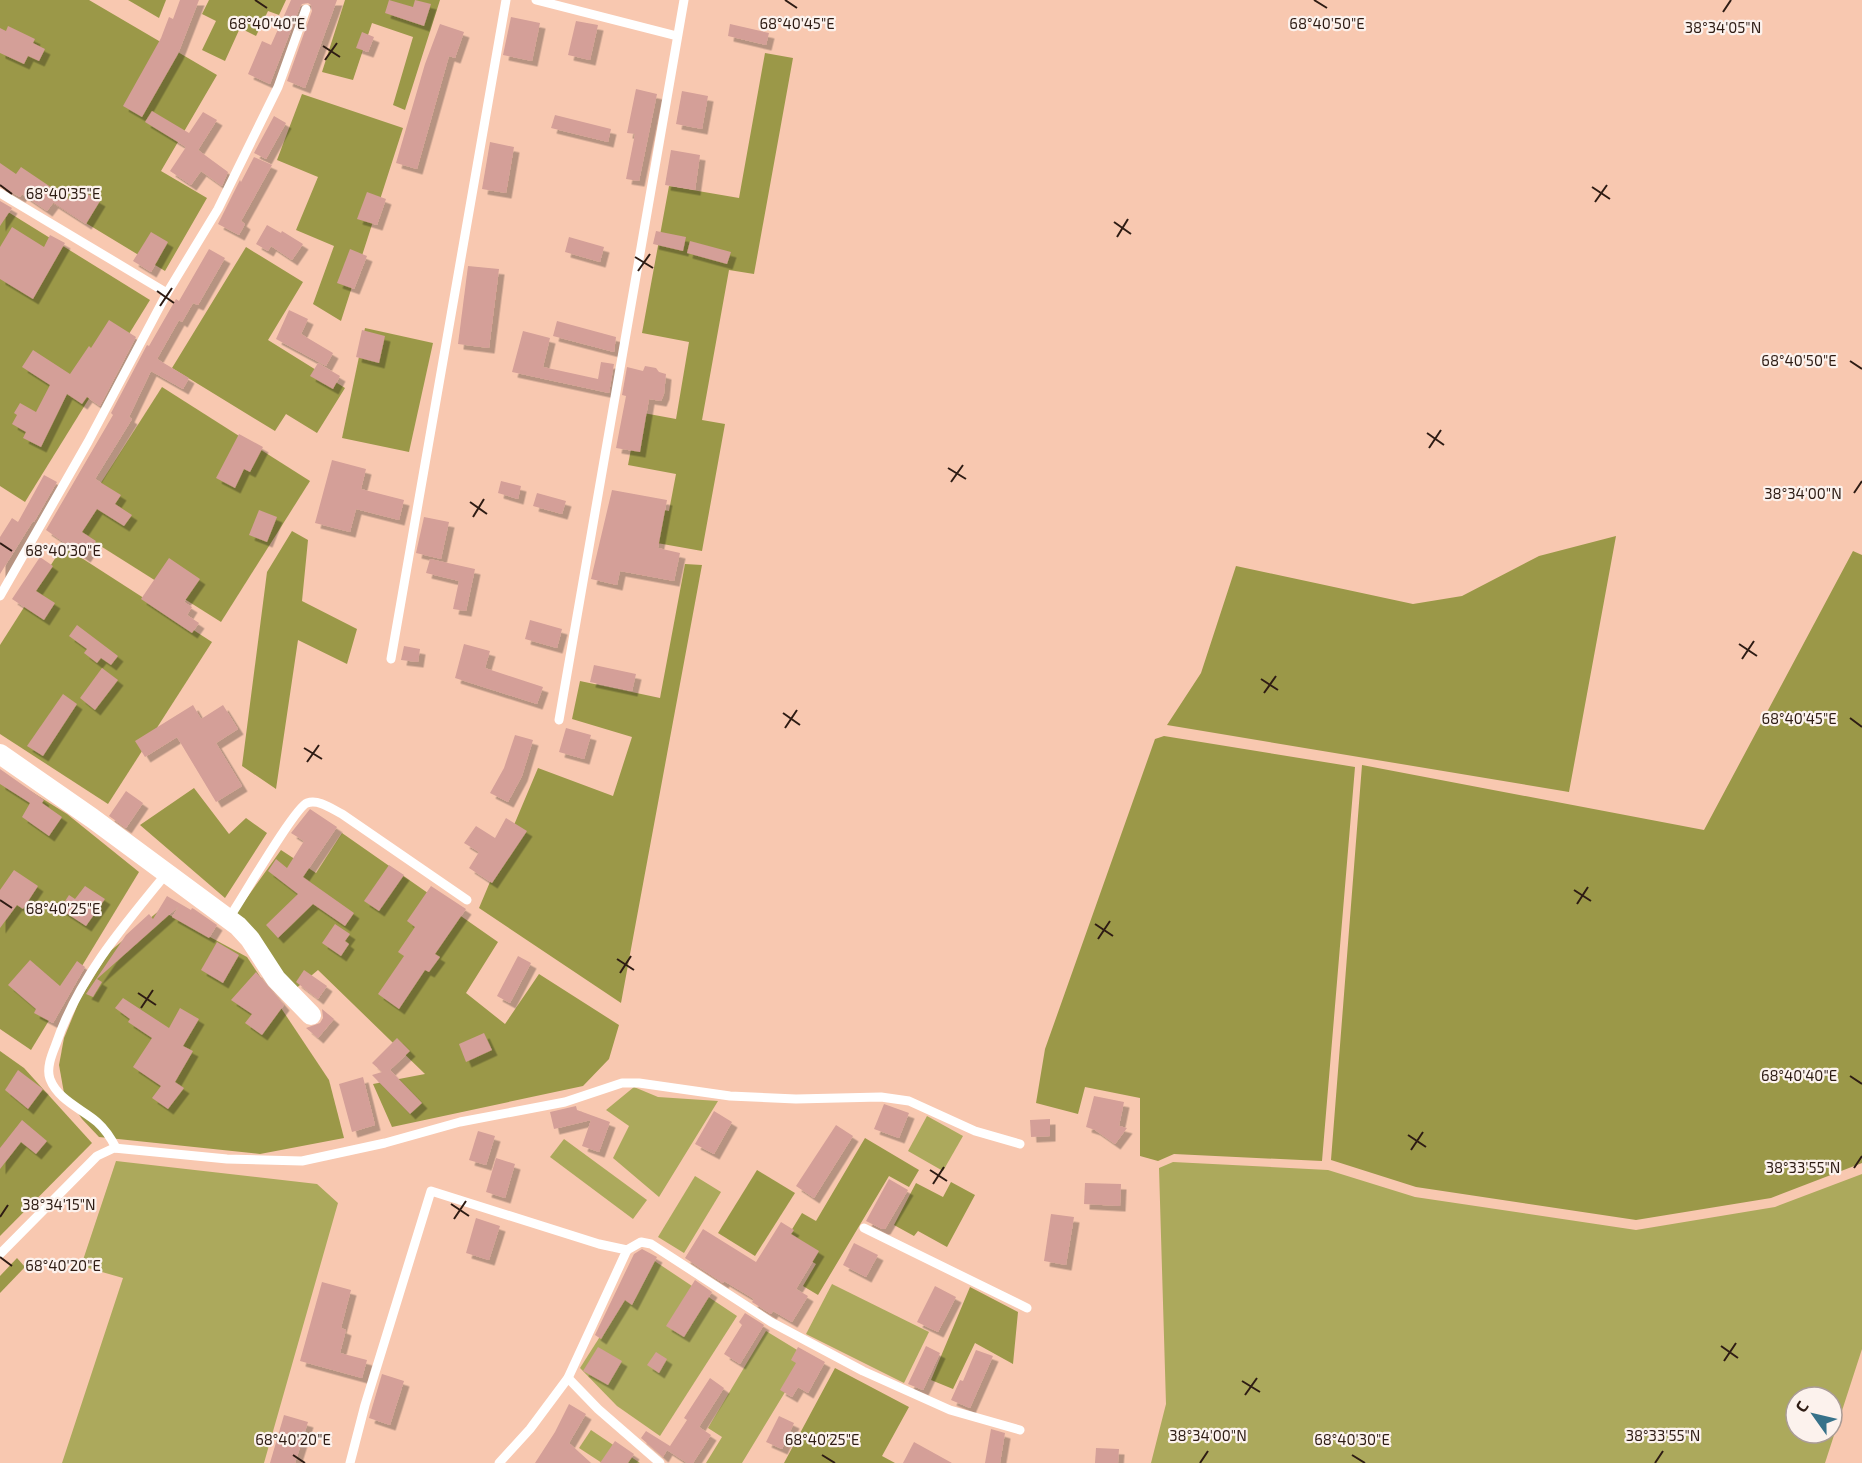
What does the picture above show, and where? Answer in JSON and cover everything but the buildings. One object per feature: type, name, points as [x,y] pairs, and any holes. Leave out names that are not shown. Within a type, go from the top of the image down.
[{"type":"street","points":[[0,753],[229,918],[250,939],[276,979],[311,1015]]},
{"type":"lane","points":[[391,659],[506,0]]},
{"type":"lane","points":[[536,0],[677,36]]},
{"type":"lane","points":[[559,720],[684,0]]},
{"type":"lane","points":[[0,596],[88,442],[167,293],[218,209],[273,97],[306,9]]},
{"type":"lane","points":[[0,193],[167,293]]},
{"type":"lane","points":[[229,918],[291,822],[304,804],[309,802],[320,803],[342,814],[467,900]]},
{"type":"lane","points":[[116,1148],[108,1133],[96,1121],[58,1092],[50,1079],[50,1059],[60,1031],[98,962],[132,915],[166,874]]},
{"type":"lane","points":[[0,1254],[97,1156],[116,1148],[227,1159],[302,1161],[385,1143],[460,1122],[565,1102],[622,1083],[639,1083],[730,1096],[796,1099],[881,1096],[909,1101],[975,1131],[1020,1144]]},
{"type":"lane","points":[[350,1463],[365,1405],[431,1191],[599,1244],[627,1250]]},
{"type":"lane","points":[[864,1228],[1027,1308]]},
{"type":"lane","points":[[499,1463],[530,1429],[568,1378],[627,1250],[641,1242],[651,1244],[771,1322],[863,1371],[950,1410],[1020,1430]]},
{"type":"lane","points":[[568,1378],[598,1409],[660,1463]]},
{"type":"shaded area","points":[[0,0],[89,0],[217,75],[161,171],[207,198],[165,271],[0,171]]},
{"type":"shaded area","points":[[128,0],[166,0],[159,18]]},
{"type":"shaded area","points":[[209,0],[286,0],[279,15],[268,11],[256,36],[240,28],[225,61],[202,50],[216,21],[202,14]]},
{"type":"shaded area","points":[[345,0],[440,0],[405,110],[393,105],[413,37],[372,23],[353,80],[322,72]]},
{"type":"shaded area","points":[[765,53],[793,58],[754,274],[729,270],[702,420],[725,424],[702,551],[629,538],[635,505],[669,511],[676,474],[628,465],[638,412],[676,419],[689,342],[642,333],[669,186],[739,198]]},
{"type":"shaded area","points":[[302,94],[403,128],[341,321],[313,304],[334,246],[296,230],[318,177],[277,160]]},
{"type":"shaded area","points":[[0,207],[150,300],[25,502],[0,486]]},
{"type":"shaded area","points":[[246,247],[303,282],[268,340],[345,388],[317,433],[286,414],[275,431],[172,368]]},
{"type":"shaded area","points":[[365,328],[433,343],[409,452],[342,438]]},
{"type":"shaded area","points":[[162,387],[310,481],[221,622],[72,528]]},
{"type":"shaded area","points":[[292,531],[308,540],[302,601],[357,629],[347,664],[298,640],[276,789],[242,766],[267,572]]},
{"type":"shaded area","points":[[1616,536],[1569,792],[1167,725],[1201,673],[1236,566],[1413,604],[1462,596],[1539,556]]},
{"type":"shaded area","points":[[63,546],[212,642],[108,804],[0,734],[0,645]]},
{"type":"shaded area","points":[[1853,551],[1862,555],[1862,1163],[1771,1198],[1636,1220],[1416,1187],[1331,1160],[1362,765],[1704,830]]},
{"type":"shaded area","points":[[685,564],[702,565],[621,1003],[479,908],[538,768],[613,796],[632,737],[572,719],[580,681],[660,698]]},
{"type":"shaded area","points":[[1164,736],[1355,767],[1322,1161],[1174,1154],[1158,1161],[1140,1156],[1140,1098],[1085,1087],[1078,1114],[1036,1103],[1045,1049],[1155,739]]},
{"type":"shaded area","points":[[0,772],[67,814],[139,872],[31,1050],[0,1029]]},
{"type":"shaded area","points":[[194,788],[229,834],[246,818],[267,833],[225,898],[140,825]]},
{"type":"shaded area","points":[[342,833],[498,942],[466,993],[505,1024],[539,974],[619,1025],[609,1059],[583,1086],[392,1127],[373,1084],[425,1074],[318,970],[294,990],[236,913],[281,850],[316,873]]},
{"type":"shaded area","points":[[160,910],[247,957],[329,1080],[344,1138],[260,1154],[99,1137],[82,1119],[64,1093],[59,1065],[64,1038],[80,999],[109,952]]},
{"type":"shaded area","points":[[0,1051],[24,1068],[92,1143],[0,1236]]},
{"type":"shaded area","points":[[634,1087],[658,1097],[718,1101],[659,1197],[613,1158],[629,1126],[606,1110]]},
{"type":"shaded area","points":[[927,1116],[963,1136],[943,1171],[908,1151]]},
{"type":"shaded area","points":[[865,1138],[919,1170],[909,1187],[889,1176],[818,1295],[803,1286],[816,1264],[783,1244],[802,1213],[816,1221]]},
{"type":"shaded area","points":[[564,1139],[647,1200],[633,1219],[550,1157]]},
{"type":"shaded area","points":[[116,1161],[317,1184],[338,1203],[264,1463],[62,1463],[123,1278],[81,1266]]},
{"type":"shaded area","points":[[1173,1162],[1328,1170],[1415,1197],[1636,1230],[1775,1207],[1862,1174],[1862,1349],[1844,1404],[1844,1385],[1784,1385],[1784,1445],[1831,1445],[1825,1463],[1151,1463],[1166,1404],[1159,1168]]},
{"type":"shaded area","points":[[757,1170],[795,1193],[755,1256],[718,1233]]},
{"type":"shaded area","points":[[695,1176],[721,1192],[684,1253],[658,1237]]},
{"type":"shaded area","points":[[951,1182],[975,1195],[947,1247],[918,1231],[914,1236],[894,1225],[916,1183],[943,1197]]},
{"type":"shaded area","points":[[17,1258],[25,1267],[0,1293],[0,1276]]},
{"type":"shaded area","points":[[650,1258],[737,1316],[660,1436],[617,1406],[580,1368]]},
{"type":"shaded area","points":[[832,1284],[929,1332],[904,1383],[806,1334]]},
{"type":"shaded area","points":[[970,1287],[1018,1312],[1013,1364],[975,1343],[953,1389],[931,1380]]},
{"type":"shaded area","points":[[766,1331],[807,1356],[742,1463],[706,1463],[722,1437],[708,1428]]},
{"type":"shaded area","points":[[835,1368],[909,1407],[882,1456],[895,1463],[784,1463]]},
{"type":"shaded area","points":[[591,1430],[640,1463],[602,1463],[579,1448]]}]
